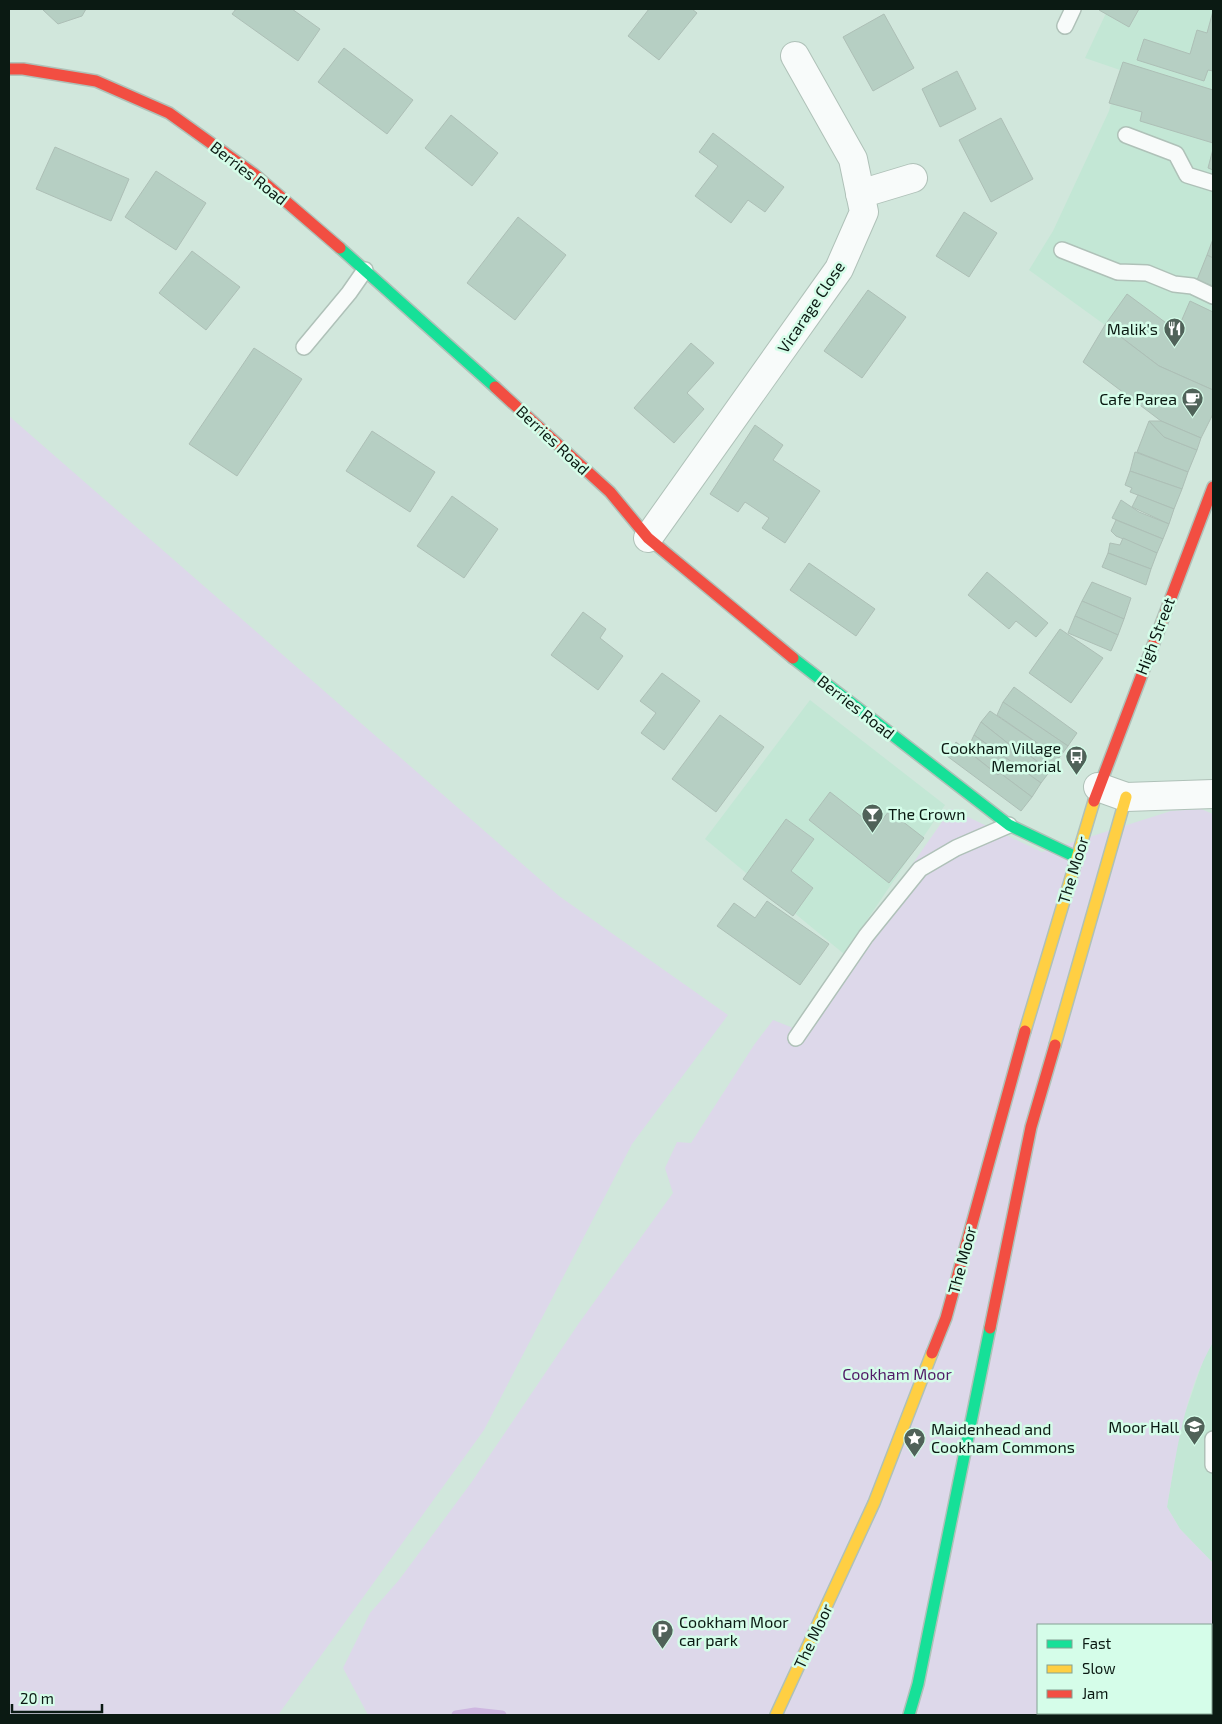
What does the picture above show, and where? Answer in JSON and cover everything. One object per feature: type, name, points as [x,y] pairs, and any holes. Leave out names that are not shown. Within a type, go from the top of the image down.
[{"type":"street","name":"Vicarage Close","points":[[648,538],[839,269],[864,212],[853,159],[794,56]]},
{"type":"street","name":"Berries Road","points":[[9,69],[23,69],[96,81],[169,113],[254,174],[365,270],[610,492],[648,538],[794,658],[1009,825],[1076,858]]},
{"type":"street","points":[[860,194],[913,178]]},
{"type":"street","name":"High Street","points":[[1098,786],[1213,486]]},
{"type":"street","points":[[1098,786],[1126,797],[1213,794]]},
{"type":"street","name":"The Moor","points":[[776,1715],[874,1503],[946,1318],[1032,1007],[1098,786]]},
{"type":"street","points":[[909,1715],[918,1684],[965,1459],[1031,1127],[1126,797]]},
{"type":"lane","points":[[1065,26],[1073,9]]},
{"type":"lane","points":[[1126,135],[1176,154],[1186,176],[1213,183]]},
{"type":"lane","points":[[1062,250],[1118,272],[1147,274],[1174,284],[1192,286],[1213,296]]},
{"type":"lane","points":[[304,347],[349,293],[365,270]]},
{"type":"lane","points":[[796,1038],[866,936],[920,869],[956,848],[1009,825]]},
{"type":"lane","points":[[1213,1439],[1213,1465]]},
{"type":"shaded area","points":[[1108,9],[1213,9],[1213,390],[1185,379],[1105,325],[1029,270],[1053,231],[1109,111],[1120,70],[1085,58]]},
{"type":"shaded area","points":[[810,700],[945,805],[844,954],[705,839]]},
{"type":"shaded area","name":"Moor Hall","points":[[1213,1342],[1213,1563],[1180,1529],[1167,1507],[1180,1428],[1204,1358]]},
{"type":"green space","points":[[9,416],[559,896],[728,1015],[632,1144],[484,1430],[278,1715],[9,1715]]},
{"type":"green space","name":"Cookham Moor","points":[[951,809],[1042,852],[1171,811],[1201,809],[1213,814],[1213,1342],[1203,1361],[1188,1402],[1178,1443],[1167,1507],[1180,1529],[1213,1563],[1213,1715],[368,1715],[343,1668],[370,1613],[399,1580],[471,1483],[579,1323],[673,1193],[665,1168],[677,1142],[691,1143],[754,1045],[773,1020],[803,1032],[869,926]]},
{"type":"building","points":[[42,9],[86,9],[82,16],[58,24]]},
{"type":"building","points":[[236,9],[292,9],[320,29],[298,61],[232,14]]},
{"type":"building","points":[[649,9],[692,9],[697,13],[659,60],[628,36]]},
{"type":"building","points":[[1100,9],[1139,9],[1129,27]]},
{"type":"building","points":[[1213,11],[1213,71],[1208,70],[1204,81],[1137,60],[1144,39],[1190,54],[1197,30],[1207,33]]},
{"type":"building","points":[[884,14],[914,68],[873,91],[843,37]]},
{"type":"building","points":[[344,48],[413,100],[387,134],[318,82]]},
{"type":"building","points":[[1123,62],[1213,90],[1213,143],[1140,121],[1142,112],[1109,103]]},
{"type":"building","points":[[957,71],[976,109],[940,127],[922,89]]},
{"type":"building","points":[[451,115],[498,153],[472,186],[425,148]]},
{"type":"building","points":[[1001,118],[1033,179],[991,202],[959,140]]},
{"type":"building","points":[[713,133],[784,187],[765,212],[748,200],[731,223],[695,196],[718,166],[699,152]]},
{"type":"building","points":[[55,147],[129,179],[111,221],[36,189]]},
{"type":"building","points":[[1213,149],[1213,170],[1208,168]]},
{"type":"building","points":[[156,171],[206,203],[176,250],[125,217]]},
{"type":"building","points":[[964,212],[997,233],[969,277],[936,256]]},
{"type":"building","points":[[518,217],[566,255],[515,320],[467,283]]},
{"type":"building","points":[[1213,239],[1213,258],[1207,255]]},
{"type":"building","points":[[192,251],[240,287],[206,330],[159,293]]},
{"type":"building","points":[[1207,255],[1213,258],[1213,286],[1197,280]]},
{"type":"building","points":[[868,290],[906,317],[862,378],[824,351]]},
{"type":"building","name":"Malik's","points":[[1127,294],[1177,331],[1190,301],[1213,312],[1213,390],[1159,366],[1105,325]]},
{"type":"building","points":[[1105,325],[1159,366],[1213,390],[1213,414],[1201,438],[1161,421],[1083,362]]},
{"type":"building","points":[[691,343],[714,363],[687,393],[704,409],[674,443],[634,408]]},
{"type":"building","points":[[254,348],[302,379],[237,476],[189,444]]},
{"type":"building","points":[[1149,421],[1164,437],[1197,450],[1188,472],[1137,452]]},
{"type":"building","points":[[1149,421],[1161,421],[1201,438],[1197,450],[1164,437]]},
{"type":"building","points":[[755,425],[783,445],[773,460],[820,491],[785,543],[762,528],[769,518],[745,502],[738,512],[710,494]]},
{"type":"building","points":[[372,431],[435,472],[410,512],[346,471]]},
{"type":"building","points":[[1135,452],[1188,472],[1182,489],[1130,471]]},
{"type":"building","points":[[1130,471],[1182,489],[1174,509],[1130,492],[1132,488],[1125,485]]},
{"type":"building","points":[[1138,495],[1174,509],[1169,524],[1132,507]]},
{"type":"building","points":[[452,496],[498,529],[464,578],[417,546]]},
{"type":"building","points":[[1121,500],[1139,512],[1169,524],[1163,539],[1112,518]]},
{"type":"building","points":[[1116,520],[1163,539],[1157,553],[1116,536],[1111,531]]},
{"type":"building","points":[[1123,538],[1157,553],[1151,569],[1108,553],[1110,543],[1120,545]]},
{"type":"building","points":[[1108,553],[1151,569],[1146,585],[1102,567]]},
{"type":"building","points":[[809,563],[875,609],[856,636],[790,590]]},
{"type":"building","points":[[987,572],[1048,623],[1036,637],[1016,621],[1009,629],[968,595]]},
{"type":"building","points":[[1092,582],[1131,598],[1124,619],[1082,601]]},
{"type":"building","points":[[1082,601],[1124,619],[1118,635],[1075,616]]},
{"type":"building","points":[[583,612],[606,629],[600,638],[623,656],[598,690],[551,655]]},
{"type":"building","points":[[1075,616],[1118,635],[1111,651],[1068,633]]},
{"type":"building","points":[[1060,629],[1103,658],[1071,703],[1029,673]]},
{"type":"building","points":[[662,673],[700,701],[664,750],[641,733],[656,713],[640,701]]},
{"type":"building","points":[[1014,687],[1077,733],[1068,746],[1003,702]]},
{"type":"building","points":[[1003,702],[1068,746],[1059,758],[997,715]]},
{"type":"building","points":[[990,711],[1059,758],[1050,771],[1018,747],[1015,749],[981,722]]},
{"type":"building","points":[[720,715],[764,747],[716,812],[672,779]]},
{"type":"building","points":[[981,722],[1015,749],[1018,747],[1050,771],[1041,783],[974,735]]},
{"type":"building","points":[[974,735],[1041,783],[1032,797],[1000,773],[998,775],[967,750]]},
{"type":"building","points":[[956,742],[998,775],[1000,773],[1032,797],[1021,811],[947,756]]},
{"type":"building","name":"The Crown","points":[[830,792],[876,828],[889,811],[924,838],[889,883],[809,820]]},
{"type":"building","points":[[786,819],[814,839],[791,871],[813,888],[793,916],[743,879]]},
{"type":"building","points":[[767,901],[829,944],[800,985],[717,926],[734,903],[755,918]]},
{"type":"waterway","points":[[456,1715],[475,1712],[502,1715]]},
{"type":"traffic: fast","points":[[340,248],[495,387]]},
{"type":"traffic: fast","points":[[793,658],[1009,825],[1076,857]]},
{"type":"traffic: fast","points":[[909,1715],[918,1684],[990,1328]]},
{"type":"traffic: slow","points":[[1055,1045],[1126,797]]},
{"type":"traffic: slow","points":[[1025,1031],[1094,801]]},
{"type":"traffic: slow","points":[[776,1715],[874,1503],[932,1353]]},
{"type":"traffic: jam","points":[[9,69],[23,69],[96,81],[169,113],[254,174],[340,248]]},
{"type":"traffic: jam","points":[[495,387],[610,492],[648,538],[793,658]]},
{"type":"traffic: jam","points":[[1094,801],[1213,487]]},
{"type":"traffic: jam","points":[[932,1353],[946,1318],[1025,1031]]},
{"type":"traffic: jam","points":[[990,1328],[1031,1127],[1055,1045]]},
{"type":"place","name":"Malik's","points":[[1174,348]]},
{"type":"place","name":"Cafe Parea","points":[[1193,418]]},
{"type":"place","name":"Cookham Village Memorial","points":[[1077,776]]},
{"type":"place","name":"The Crown","points":[[872,833]]},
{"type":"place","name":"Moor Hall","points":[[1195,1446]]},
{"type":"place","name":"Maidenhead and Cookham Commons","points":[[915,1457]]},
{"type":"place","name":"Cookham Moor car park","points":[[663,1650]]}]
